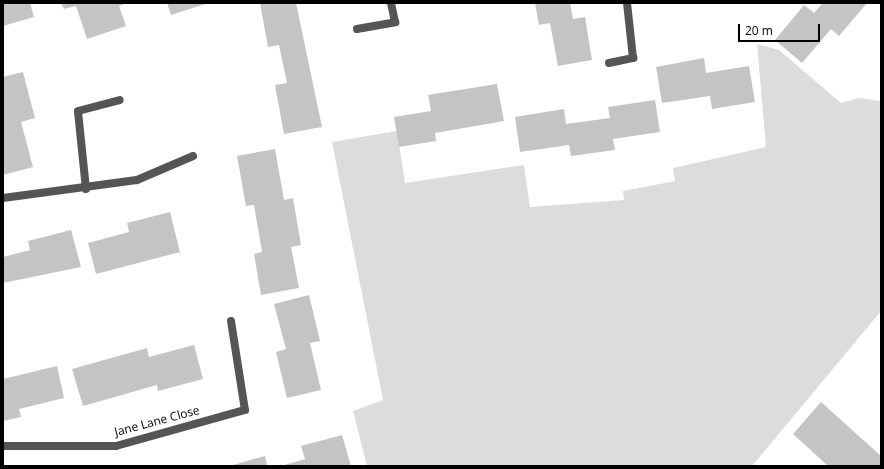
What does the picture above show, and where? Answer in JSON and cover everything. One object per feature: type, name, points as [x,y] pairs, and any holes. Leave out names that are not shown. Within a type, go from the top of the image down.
[{"type":"street","points":[[357,29],[395,22],[391,3]]},
{"type":"street","points":[[609,63],[633,58],[627,3]]},
{"type":"street","points":[[86,188],[78,111],[120,100]]},
{"type":"street","points":[[3,198],[138,180],[193,156]]},
{"type":"street","name":"Jane Lane Close","points":[[3,446],[116,446],[245,410],[231,321]]},
{"type":"shaded area","points":[[757,44],[779,50],[841,103],[858,98],[881,101],[881,311],[752,466],[367,466],[353,411],[383,400],[332,142],[397,131],[405,183],[524,165],[530,207],[624,200],[623,191],[675,181],[673,168],[766,147]]},
{"type":"building","points":[[3,3],[30,3],[34,17],[3,26]]},
{"type":"building","points":[[61,3],[126,3],[119,6],[126,26],[87,39],[76,6],[64,9]]},
{"type":"building","points":[[167,3],[208,3],[171,15]]},
{"type":"building","points":[[260,3],[296,3],[322,127],[284,134],[275,85],[287,83],[279,45],[268,47]]},
{"type":"building","points":[[535,3],[570,3],[573,19],[585,17],[592,60],[558,66],[550,23],[539,25]]},
{"type":"building","points":[[823,3],[867,3],[839,36],[831,29],[802,63],[775,40],[804,5],[814,13]]},
{"type":"building","points":[[704,58],[706,73],[749,66],[755,102],[712,109],[710,96],[662,103],[656,67]]},
{"type":"building","points":[[23,72],[35,118],[21,122],[33,167],[3,175],[3,77]]},
{"type":"building","points":[[497,84],[504,121],[435,133],[436,141],[399,147],[394,117],[431,111],[428,95]]},
{"type":"building","points":[[655,100],[660,132],[613,139],[615,150],[571,156],[569,145],[520,152],[515,117],[564,109],[566,124],[610,118],[608,107]]},
{"type":"building","points":[[275,149],[284,200],[293,198],[301,245],[291,247],[299,288],[261,295],[254,254],[262,252],[254,205],[246,206],[237,156]]},
{"type":"building","points":[[170,212],[180,252],[96,274],[88,243],[129,232],[127,223]]},
{"type":"building","points":[[71,230],[81,267],[3,283],[3,257],[30,250],[28,241]]},
{"type":"building","points":[[309,295],[320,341],[310,343],[321,390],[287,398],[276,352],[286,349],[274,304]]},
{"type":"building","points":[[194,345],[203,379],[158,391],[157,385],[83,406],[72,369],[147,348],[149,357]]},
{"type":"building","points":[[57,366],[64,398],[19,409],[21,417],[3,421],[3,379]]},
{"type":"building","points":[[821,402],[881,456],[881,466],[828,466],[793,434]]},
{"type":"building","points":[[342,435],[351,466],[281,466],[305,459],[301,446]]},
{"type":"building","points":[[265,456],[267,466],[229,466]]}]
